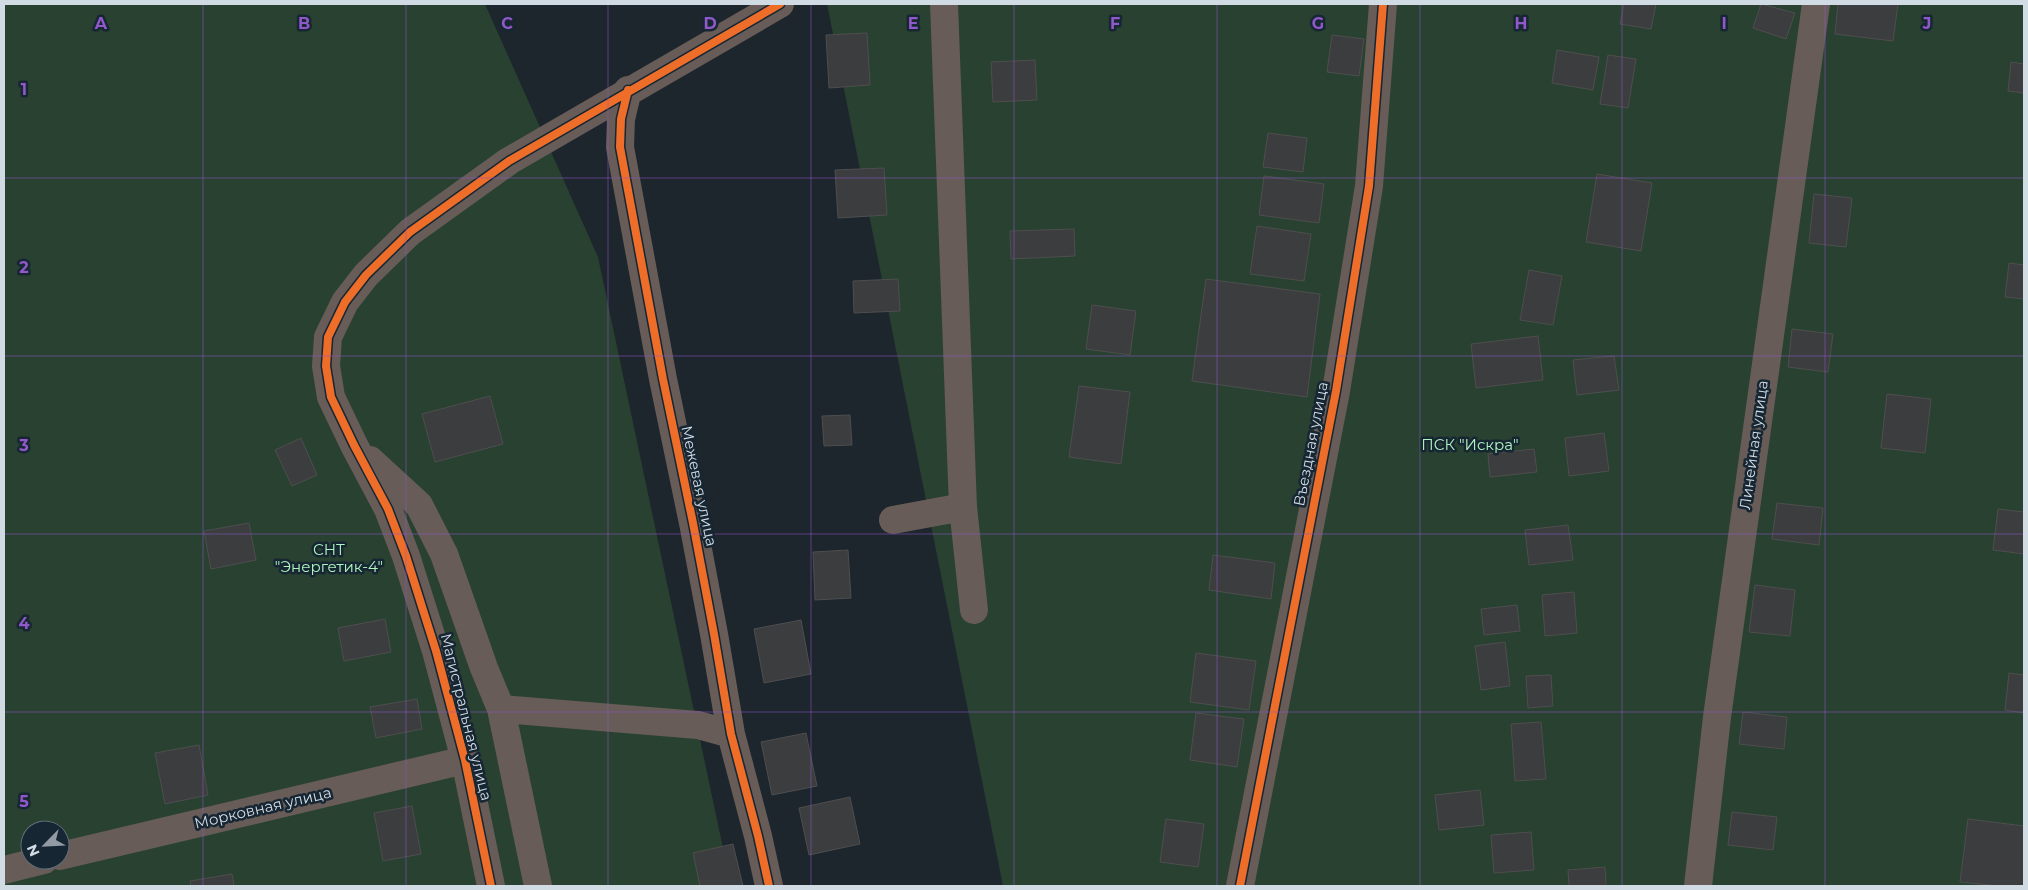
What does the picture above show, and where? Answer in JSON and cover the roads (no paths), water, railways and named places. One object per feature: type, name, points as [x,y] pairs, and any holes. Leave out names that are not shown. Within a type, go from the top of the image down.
[{"type":"street","name":"Магистральная улица","points":[[491,886],[465,760],[436,651],[406,556],[388,509],[331,397],[326,366],[328,337],[345,302],[366,275],[410,232],[509,161],[628,90],[780,4]]},
{"type":"street","points":[[944,4],[963,507],[974,610]]},
{"type":"street","name":"Въездная улица","points":[[1240,886],[1336,391],[1370,186],[1383,4]]},
{"type":"street","name":"Линейная улица","points":[[1698,886],[1716,718],[1816,4]]},
{"type":"street","name":"Межевая улица","points":[[628,90],[621,118],[620,147],[662,380],[693,523],[731,734],[769,886]]},
{"type":"street","points":[[354,445],[419,505],[444,554],[484,668],[501,709],[538,886]]},
{"type":"street","points":[[893,520],[963,507]]},
{"type":"street","points":[[501,709],[698,725],[731,734]]},
{"type":"street","name":"Морковная улица","points":[[70,854],[465,760]]},
{"type":"street","points":[[4,870],[20,866]]},
{"type":"park label","name":"ПСК \"Искра\"","points":[[1470,445]]},
{"type":"park label","name":"СНТ \"Энергетик-4\"","points":[[329,558]]}]
